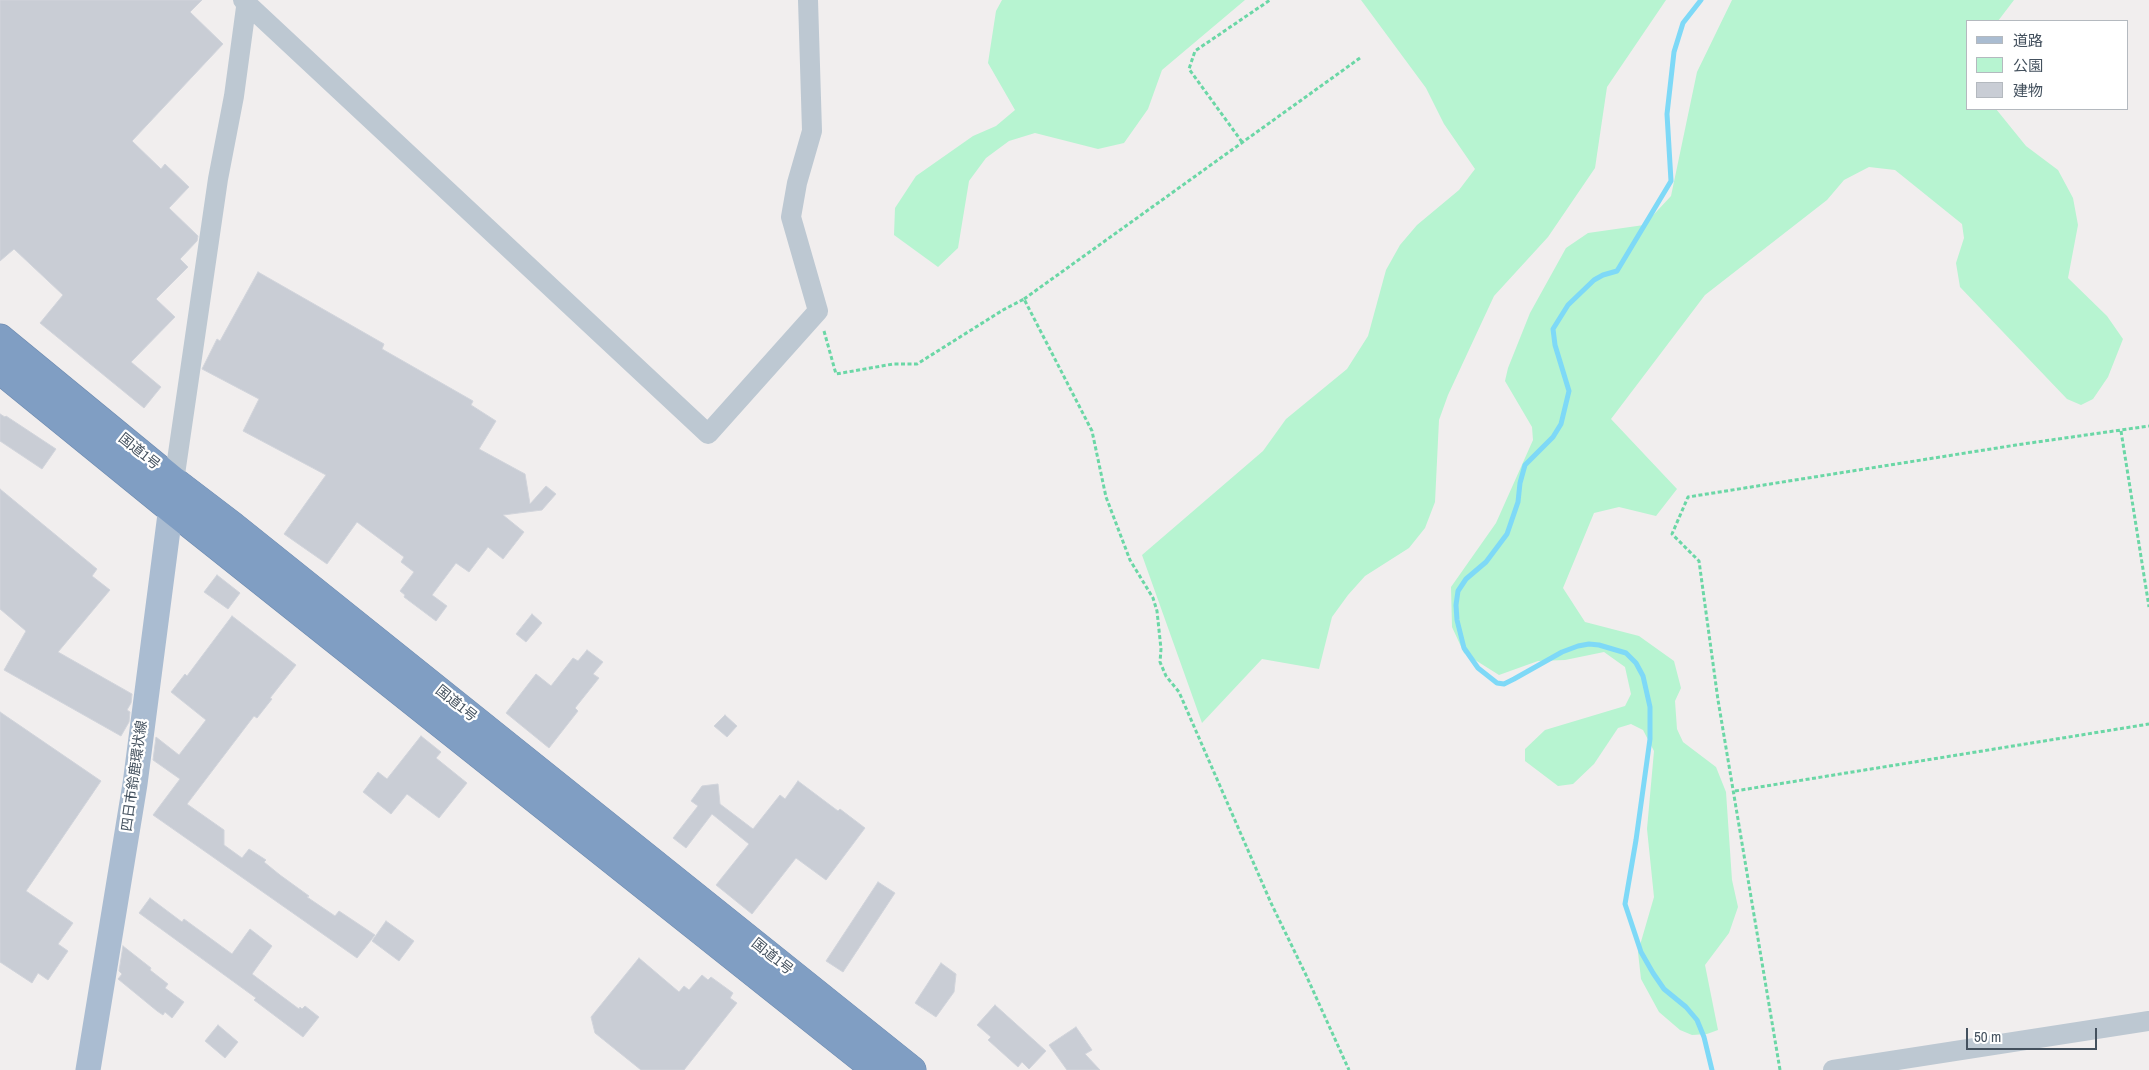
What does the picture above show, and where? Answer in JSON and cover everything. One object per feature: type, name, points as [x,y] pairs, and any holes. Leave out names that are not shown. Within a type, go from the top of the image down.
[{"type":"highway","name":"国道1号","points":[[0,338],[174,481],[233,526],[419,690]]},
{"type":"highway","name":"国道1号","points":[[0,370],[172,510],[419,690],[746,951],[912,1070]]},
{"type":"highway","name":"国道1号","points":[[746,951],[876,1070]]},
{"type":"main road","name":"四日市鈴鹿環状線","points":[[88,1070],[136,784],[154,632],[172,510],[174,481]]},
{"type":"street","points":[[246,1],[708,434],[818,311],[791,216],[797,184],[812,131],[808,0]]},
{"type":"street","points":[[174,481],[211,225],[234,96],[246,1]]},
{"type":"street","points":[[1833,1070],[2149,1021]]},
{"type":"path","points":[[1242,142],[1189,69],[1195,52],[1270,0]]},
{"type":"path","points":[[818,311],[836,374],[892,364],[917,364],[1002,310],[1024,299],[1360,58]]},
{"type":"path","points":[[1024,299],[1092,431],[1109,506],[1130,560],[1153,598],[1157,610],[1161,650],[1160,662],[1166,676],[1179,692],[1271,903],[1306,975],[1348,1070]]},
{"type":"path","points":[[1780,1070],[1718,700],[1699,561],[1672,534],[1688,497],[2149,426]]},
{"type":"path","points":[[2121,431],[2149,607]]},
{"type":"path","points":[[1734,791],[2149,724]]},
{"type":"green space","points":[[1002,0],[1245,0],[1162,70],[1148,109],[1124,143],[1098,149],[1035,133],[1009,141],[986,158],[969,181],[958,248],[938,267],[894,235],[895,208],[916,176],[973,136],[996,126],[1015,110],[988,63],[996,11]]},
{"type":"green space","points":[[1361,0],[1666,0],[1607,87],[1595,168],[1548,237],[1494,296],[1448,395],[1439,420],[1435,502],[1425,528],[1409,548],[1365,576],[1348,595],[1332,617],[1319,669],[1262,659],[1202,723],[1142,555],[1263,451],[1286,419],[1347,369],[1368,336],[1386,270],[1400,245],[1417,225],[1459,190],[1475,169],[1444,124],[1426,88]]},
{"type":"green space","points":[[1732,0],[2014,0],[1999,20],[1966,20],[1966,110],[1997,110],[2026,146],[2058,170],[2073,198],[2078,225],[2068,278],[2107,316],[2123,339],[2108,377],[2093,399],[2081,405],[2067,399],[1960,287],[1956,263],[1964,238],[1962,224],[1895,170],[1869,167],[1844,180],[1827,200],[1705,295],[1611,419],[1677,489],[1656,516],[1619,507],[1594,513],[1563,588],[1585,622],[1639,636],[1674,661],[1681,688],[1675,701],[1677,729],[1683,742],[1716,767],[1726,792],[1732,880],[1738,907],[1729,933],[1705,965],[1718,1030],[1707,1034],[1692,1035],[1680,1030],[1659,1012],[1641,979],[1638,952],[1654,897],[1647,829],[1654,751],[1643,730],[1631,724],[1618,728],[1594,764],[1573,784],[1558,786],[1525,761],[1525,749],[1545,730],[1625,706],[1631,694],[1625,667],[1604,652],[1565,660],[1538,661],[1499,675],[1464,653],[1452,627],[1451,587],[1496,523],[1533,440],[1532,427],[1505,381],[1508,368],[1530,313],[1566,248],[1588,233],[1644,225],[1671,196],[1697,72]]},
{"type":"building","points":[[0,0],[202,0],[190,12],[223,44],[132,141],[161,169],[165,164],[189,187],[169,208],[198,236],[197,241],[180,259],[188,267],[156,299],[175,317],[131,362],[161,387],[144,408],[40,323],[63,295],[14,249],[0,261]]},
{"type":"building","points":[[258,272],[384,344],[382,349],[473,401],[471,405],[496,421],[479,449],[525,474],[530,504],[546,486],[556,494],[542,510],[503,515],[524,532],[503,559],[488,547],[469,572],[456,563],[432,595],[447,606],[436,621],[404,597],[405,595],[400,591],[414,572],[401,562],[404,557],[357,522],[327,564],[284,534],[326,475],[243,431],[259,399],[202,369],[217,339],[220,341]]},
{"type":"building","points":[[0,414],[56,449],[42,469],[0,441]]},
{"type":"building","points":[[0,489],[97,569],[92,576],[110,590],[58,652],[132,694],[131,703],[127,710],[130,712],[129,722],[121,736],[4,670],[26,631],[0,609]]},
{"type":"building","points":[[217,575],[240,593],[228,609],[204,592]]},
{"type":"building","points":[[532,614],[542,623],[526,642],[516,634]]},
{"type":"building","points":[[232,616],[296,665],[270,698],[272,699],[257,718],[254,716],[187,804],[224,830],[224,845],[242,858],[249,849],[266,860],[264,862],[309,896],[307,897],[335,916],[339,911],[375,935],[357,958],[153,815],[180,779],[153,760],[156,737],[179,755],[206,720],[171,692],[185,674],[187,676]]},
{"type":"building","points":[[587,650],[603,662],[593,674],[599,678],[575,708],[578,711],[549,748],[506,713],[536,674],[551,686],[573,658],[578,661]]},
{"type":"building","points":[[0,712],[101,781],[26,891],[73,923],[58,944],[68,951],[48,980],[38,973],[32,983],[0,962]]},
{"type":"building","points":[[725,715],[737,726],[727,737],[714,726]]},
{"type":"building","points":[[421,736],[441,752],[436,758],[467,783],[439,818],[407,794],[391,814],[363,792],[378,772],[387,779]]},
{"type":"building","points":[[798,781],[838,811],[840,809],[865,828],[826,880],[796,858],[752,914],[716,885],[749,844],[712,814],[686,848],[673,838],[698,806],[691,801],[702,786],[718,784],[720,804],[753,829],[780,795],[785,799]]},
{"type":"building","points":[[878,882],[895,893],[843,972],[826,961]]},
{"type":"building","points":[[150,898],[182,922],[184,919],[232,954],[250,929],[272,946],[252,974],[299,1009],[305,1006],[319,1017],[303,1037],[254,1000],[256,998],[139,913]]},
{"type":"building","points":[[386,921],[414,941],[399,961],[372,941]]},
{"type":"building","points":[[123,946],[151,968],[150,970],[168,984],[165,988],[184,1002],[172,1018],[165,1012],[163,1015],[157,1011],[118,979],[122,974],[119,971]]},
{"type":"building","points":[[639,958],[679,992],[684,986],[689,990],[702,975],[708,980],[711,977],[733,993],[730,998],[737,1003],[684,1070],[641,1070],[595,1033],[591,1017]]},
{"type":"building","points":[[941,963],[956,974],[954,992],[936,1017],[915,1003]]},
{"type":"building","points":[[995,1005],[1046,1051],[1029,1069],[1022,1062],[1018,1067],[988,1040],[991,1037],[977,1025]]},
{"type":"building","points":[[218,1025],[238,1042],[225,1058],[205,1041]]},
{"type":"building","points":[[1076,1027],[1092,1050],[1085,1054],[1100,1070],[1067,1070],[1049,1045]]},
{"type":"waterway","points":[[1701,0],[1683,23],[1674,52],[1667,114],[1671,181],[1617,271],[1594,280],[1568,305],[1553,329],[1555,345],[1569,391],[1561,424],[1553,437],[1525,465],[1520,483],[1518,502],[1507,534],[1486,562],[1466,579],[1458,591],[1456,605],[1457,620],[1464,648],[1478,668],[1497,683],[1504,684],[1562,652],[1589,644],[1626,653],[1636,663],[1643,676],[1650,707],[1650,739],[1625,904],[1641,952],[1653,973],[1664,989],[1686,1007],[1697,1020],[1704,1037],[1712,1070]]}]
